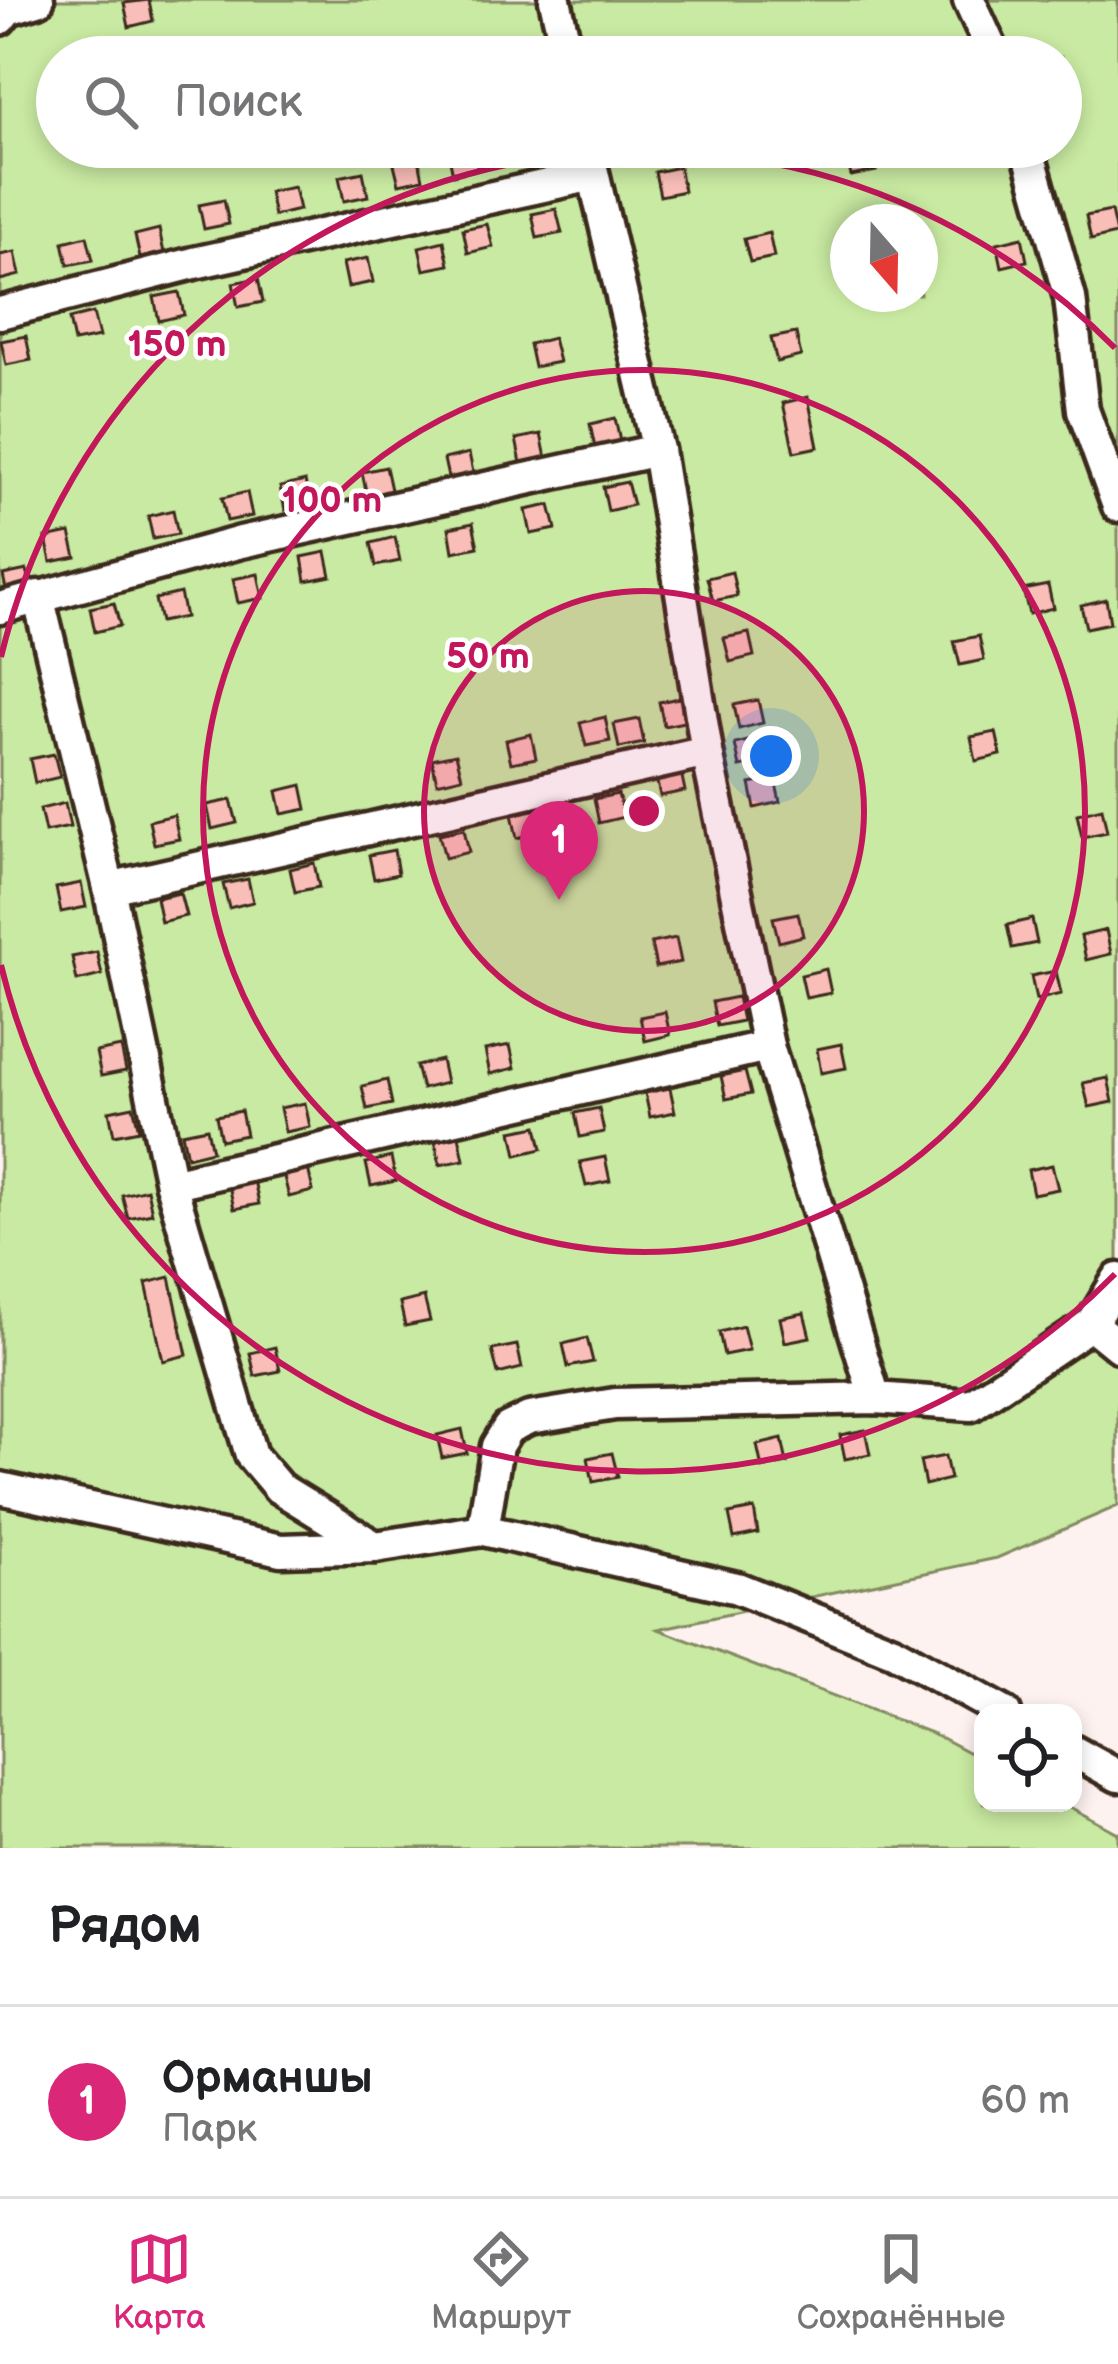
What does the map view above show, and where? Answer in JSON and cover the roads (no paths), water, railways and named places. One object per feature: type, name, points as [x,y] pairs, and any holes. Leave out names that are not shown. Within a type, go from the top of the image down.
[{"type":"street","points":[[0,19],[8,9],[38,0]]},
{"type":"street","points":[[555,0],[563,36]]},
{"type":"street","points":[[969,0],[985,36]]},
{"type":"street","points":[[0,313],[563,168]]},
{"type":"street","points":[[592,168],[658,450],[707,752],[768,1046],[875,1398]]},
{"type":"street","points":[[1033,168],[1070,298],[1083,410],[1118,506]]},
{"type":"street","points":[[0,608],[242,542],[658,450]]},
{"type":"street","points":[[38,596],[109,888],[171,1184],[251,1455],[279,1488],[376,1547]]},
{"type":"street","points":[[109,888],[707,752]]},
{"type":"street","points":[[171,1184],[768,1046]]},
{"type":"street","points":[[483,1530],[497,1446],[508,1428],[530,1418],[615,1405],[875,1398],[971,1406],[1091,1324],[1118,1280]]},
{"type":"street","points":[[1091,1324],[1118,1346]]},
{"type":"street","points":[[0,1487],[281,1550],[376,1547],[483,1530],[736,1588],[893,1651],[989,1704]]},
{"type":"street","points":[[1082,1756],[1118,1776]]},
{"type":"place","name":"Орманшы","points":[[559,900]]}]
